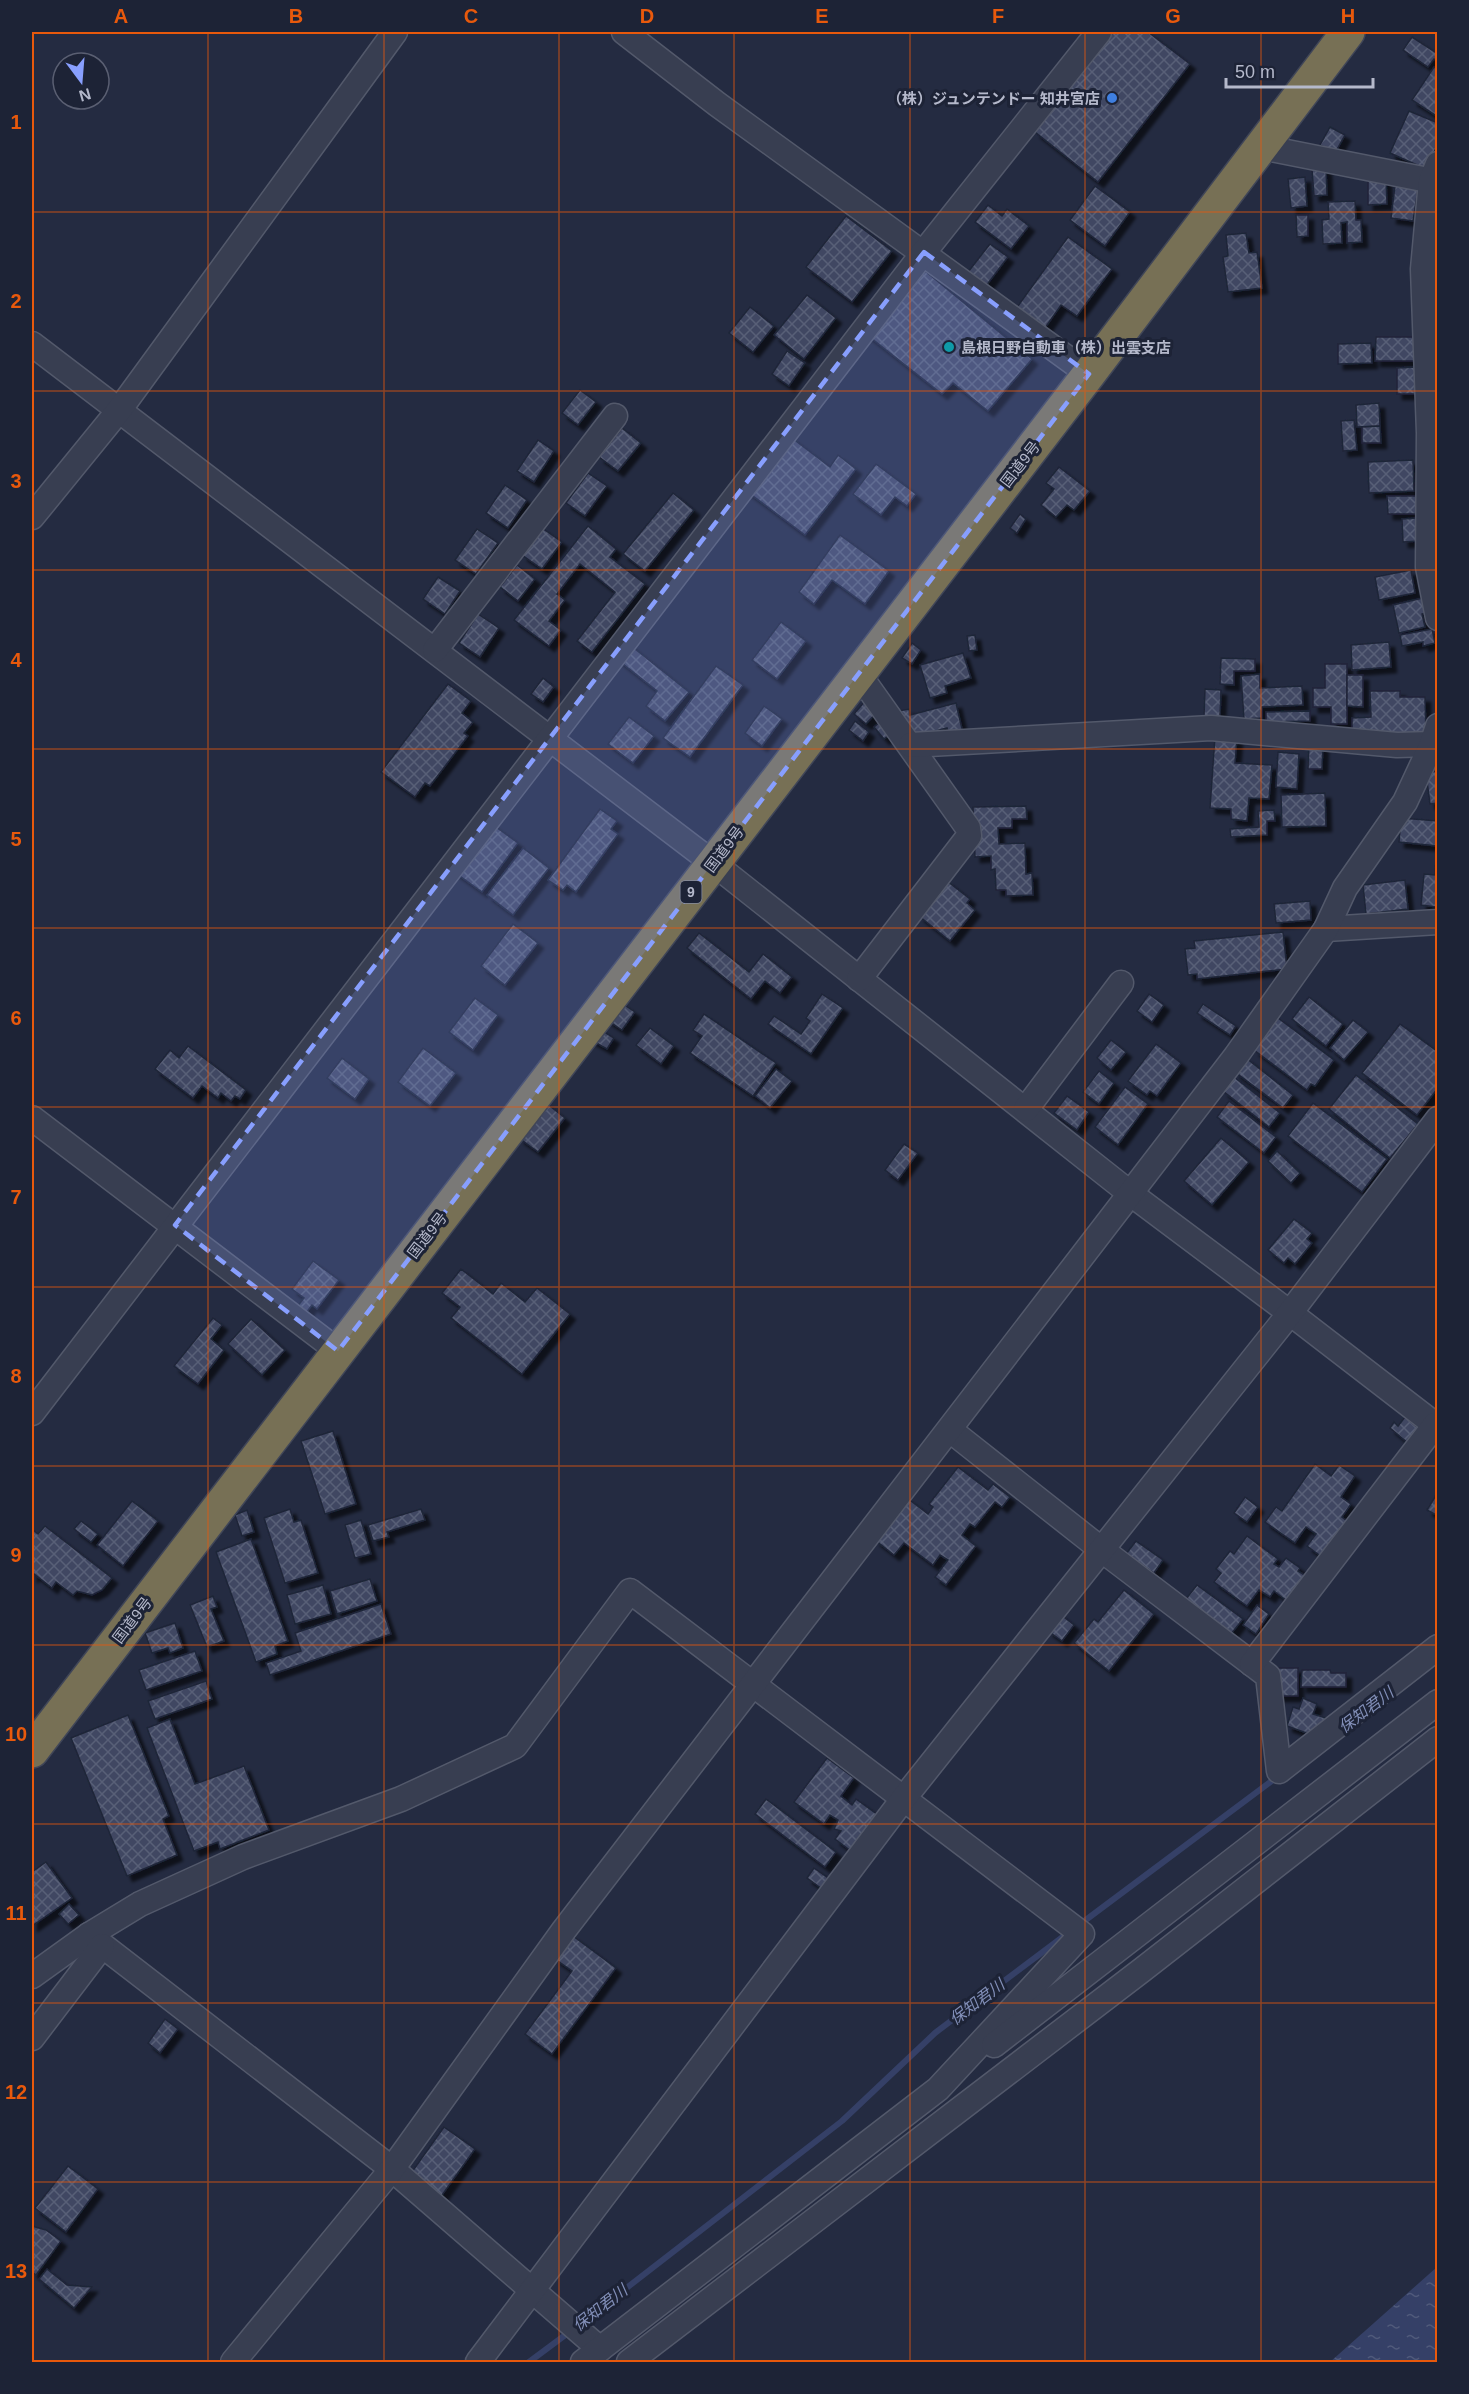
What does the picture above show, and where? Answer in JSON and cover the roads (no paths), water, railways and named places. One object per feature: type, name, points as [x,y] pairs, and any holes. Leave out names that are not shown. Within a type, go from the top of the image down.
[{"type":"highway","name":"国道9号","points":[[32,1751],[1089,374],[1348,32]]},
{"type":"street","points":[[32,517],[120,409],[395,32]]},
{"type":"street","points":[[624,32],[717,104],[924,252],[1089,374]]},
{"type":"street","points":[[32,1413],[924,252],[1099,32]]},
{"type":"street","points":[[1261,147],[1435,176],[1423,269],[1429,433],[1428,567],[1437,618]]},
{"type":"street","points":[[32,344],[713,863],[1131,1194],[1290,1312],[1436,1426],[1252,1664]]},
{"type":"street","points":[[435,650],[615,416]]},
{"type":"street","points":[[858,673],[968,828],[969,836],[859,979]]},
{"type":"street","points":[[911,745],[1211,728],[1397,745],[1436,737]]},
{"type":"street","points":[[233,2362],[392,2169],[564,1930],[752,1682],[950,1430],[1236,1056],[1326,928],[1345,888],[1405,801],[1436,737]]},
{"type":"street","points":[[1326,928],[1437,922]]},
{"type":"street","points":[[1026,1109],[1121,983]]},
{"type":"street","points":[[32,1118],[338,1351]]},
{"type":"street","points":[[478,2362],[904,1798],[1290,1312],[1437,1119]]},
{"type":"street","points":[[950,1430],[1102,1550],[1268,1676],[1279,1771],[1437,1647]]},
{"type":"street","points":[[32,1976],[95,1941],[140,1904],[243,1857],[401,1799],[515,1746],[630,1591],[1082,1934],[938,2089]]},
{"type":"street","points":[[95,1941],[392,2169],[533,2289],[591,2356],[1437,1702]]},
{"type":"street","points":[[629,2362],[1142,1970],[1437,1739]]},
{"type":"street","points":[[32,2038],[95,1941]]},
{"type":"water","points":[[1437,2267],[1437,2362],[1330,2362]]},
{"type":"waterway","name":"保知君川","points":[[1079,1925],[1277,1777]]},
{"type":"waterway","name":"保知君川","points":[[580,2324],[842,2121],[935,2033],[1068,1933]]},
{"type":"waterway","name":"保知君川","points":[[529,2362],[572,2330]]},
{"type":"place","name":"（株）ジュンテンドー 知井宮店","points":[[1112,98]]},
{"type":"place","name":"島根日野自動車（株）出雲支店","points":[[949,347]]}]
